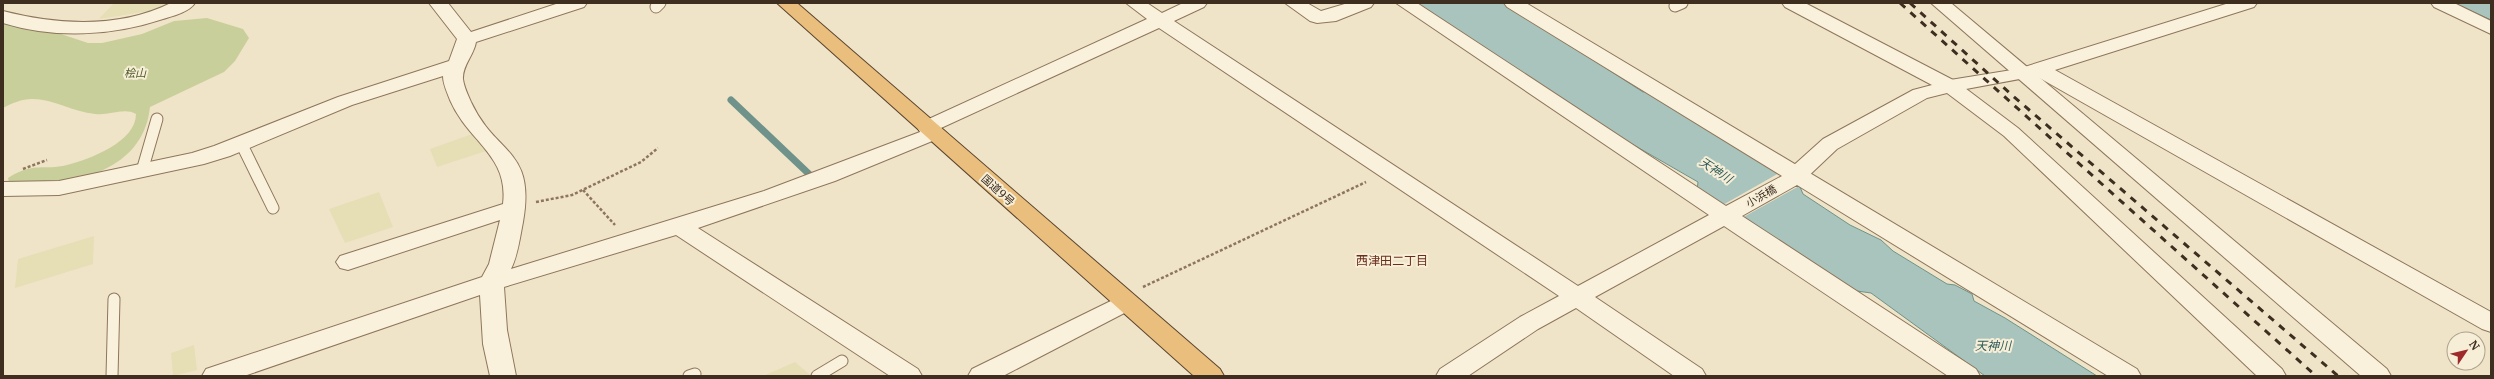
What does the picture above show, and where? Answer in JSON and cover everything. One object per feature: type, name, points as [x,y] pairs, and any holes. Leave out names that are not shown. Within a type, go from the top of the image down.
[{"type":"highway","name":"国道9号","points":[[786,3],[1211,376]]},
{"type":"street","points":[[3,17],[42,26],[76,29],[158,16],[186,3]]},
{"type":"street","points":[[438,3],[467,39],[467,46],[456,65],[453,83],[472,122],[511,168],[516,188],[501,264],[492,282],[497,360],[503,376]]},
{"type":"street","points":[[467,39],[578,3]]},
{"type":"street","points":[[1135,3],[1387,172],[1578,297],[1693,376]]},
{"type":"street","points":[[215,376],[492,282],[679,226],[865,162],[1198,3]]},
{"type":"street","points":[[1294,3],[1317,17],[1329,17],[1365,3]]},
{"type":"street","points":[[1405,3],[1728,214],[1967,376]]},
{"type":"street","points":[[1513,3],[1793,177],[2128,376]]},
{"type":"street","points":[[1791,3],[1950,86],[2011,132],[2272,376]]},
{"type":"street","points":[[1941,3],[2030,71],[2378,376]]},
{"type":"street","points":[[2192,3],[2211,14]]},
{"type":"street","name":"小浜橋","points":[[1449,376],[1529,323],[1793,177],[1830,144],[1920,94],[1950,86],[2030,71],[2248,3]]},
{"type":"street","points":[[2440,3],[2491,28]]},
{"type":"street","points":[[3,189],[59,188],[196,159],[241,143],[345,101],[456,65]]},
{"type":"street","points":[[2030,71],[2491,323]]},
{"type":"street","points":[[348,262],[512,209]]},
{"type":"street","points":[[679,226],[909,376]]},
{"type":"street","points":[[981,376],[1125,302]]},
{"type":"lane","points":[[142,171],[157,119]]},
{"type":"lane","points":[[241,143],[273,208]]},
{"type":"lane","points":[[112,376],[114,299]]},
{"type":"lane","points":[[817,376],[842,361]]},
{"type":"path","points":[[512,209],[562,198],[583,190],[641,162],[658,148]]},
{"type":"path","points":[[18,170],[47,160]]},
{"type":"path","points":[[1125,302],[1144,286],[1387,172]]},
{"type":"path","points":[[583,190],[607,214],[624,243]]},
{"type":"shaded area","points":[[114,3],[177,3],[168,8],[99,19]]},
{"type":"shaded area","points":[[472,134],[486,151],[437,167],[430,149]]},
{"type":"shaded area","points":[[379,192],[393,227],[345,243],[329,209]]},
{"type":"shaded area","points":[[94,236],[93,264],[15,288],[18,259]]},
{"type":"shaded area","points":[[194,345],[197,370],[173,376],[171,353]]},
{"type":"shaded area","points":[[795,362],[810,375],[763,376]]},
{"type":"green space","name":"桧山","points":[[207,18],[243,29],[249,38],[235,61],[224,72],[150,107],[144,130],[133,148],[117,162],[98,172],[76,179],[54,182],[9,182],[8,178],[25,170],[32,168],[59,167],[99,154],[120,141],[128,133],[134,124],[136,114],[126,111],[106,114],[87,113],[48,101],[32,99],[10,104],[3,108],[3,21],[52,31],[88,43],[102,43],[142,34],[174,21]]},
{"type":"water","name":"天神川","points":[[1407,3],[1505,3],[1643,92],[1647,91],[1800,187],[1803,194],[1850,225],[1881,240],[1893,251],[1947,284],[1955,285],[1972,294],[1974,301],[2005,318],[2097,376],[1985,376],[1871,293],[1850,290],[1697,191],[1698,182],[1552,98]]},
{"type":"water","points":[[2454,3],[2491,3],[2491,20]]},
{"type":"pier","points":[[1781,172],[1801,185],[1740,219],[1721,206]]},
{"type":"waterway","points":[[731,100],[809,174]]},
{"type":"railway","points":[[1900,3],[2316,376]]},
{"type":"railway","points":[[1910,3],[2013,96],[2338,376]]},
{"type":"district","name":"西津田二丁目","points":[[1392,260]]}]
